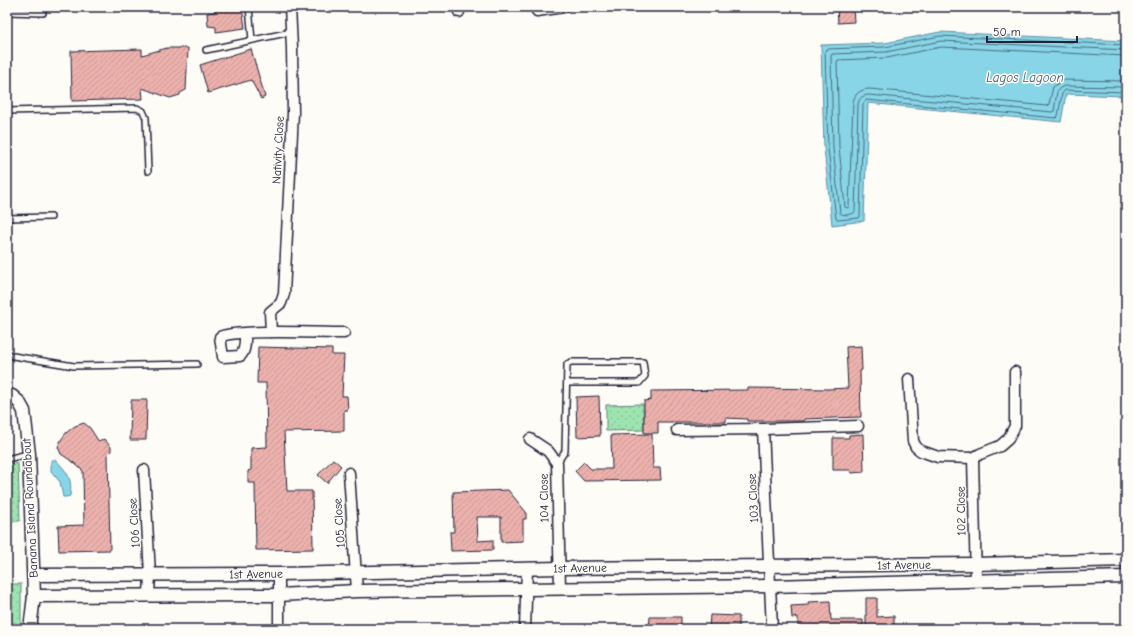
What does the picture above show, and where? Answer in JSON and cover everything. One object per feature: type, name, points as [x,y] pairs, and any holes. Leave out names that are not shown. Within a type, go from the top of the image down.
[{"type":"street","name":"Nativity Close","points":[[271,332],[270,312],[281,304],[284,294],[293,113],[290,7]]},
{"type":"street","points":[[537,11],[564,7]]},
{"type":"street","points":[[245,334],[271,332],[344,333]]},
{"type":"street","points":[[909,379],[913,441],[916,447],[932,456],[973,458],[1000,446],[1008,439],[1015,426],[1015,372]]},
{"type":"street","name":"Banana Island Roundabout","points":[[7,394],[19,402],[24,411],[29,454],[34,575],[34,596],[30,629]]},
{"type":"street","points":[[677,430],[858,426]]},
{"type":"street","name":"103 Close","points":[[763,429],[772,629]]},
{"type":"street","name":"104 Close","points":[[530,439],[548,451],[556,463],[560,588]]},
{"type":"street","name":"102 Close","points":[[973,458],[976,581]]},
{"type":"street","name":"106 Close","points":[[144,470],[150,574],[149,595]]},
{"type":"street","name":"105 Close","points":[[349,473],[357,591]]},
{"type":"street","name":"1st Avenue","points":[[34,575],[279,574],[559,568],[976,564],[1126,560]]},
{"type":"street","points":[[525,629],[526,569]]},
{"type":"street","points":[[278,629],[279,574]]},
{"type":"street","name":"1st Avenue","points":[[34,596],[278,595],[357,591],[770,586],[1126,577]]},
{"type":"lane","points":[[249,7],[252,40]]},
{"type":"lane","points":[[7,12],[44,13]]},
{"type":"lane","points":[[206,50],[291,32]]},
{"type":"lane","points":[[7,111],[137,108],[143,111],[146,118],[148,171]]},
{"type":"lane","points":[[7,218],[52,217]]},
{"type":"lane","points":[[7,355],[74,366],[197,364]]},
{"type":"lane","points":[[556,463],[565,451],[567,364],[571,362],[643,362],[645,376],[639,383],[567,383]]},
{"type":"lane","points":[[7,459],[29,454]]},
{"type":"green space","points":[[643,404],[644,430],[606,431],[606,405]]},
{"type":"green space","points":[[7,463],[18,464],[20,521],[7,521]]},
{"type":"green space","points":[[7,584],[21,584],[21,629],[7,629]]},
{"type":"water","name":"Lagos Lagoon","points":[[940,32],[1126,41],[1126,96],[1066,94],[1061,122],[868,103],[864,221],[832,225],[824,148],[821,45],[885,43]]},
{"type":"water","points":[[51,460],[56,460],[68,476],[71,484],[70,496],[63,497],[60,482],[51,471]]},
{"type":"building","points":[[214,7],[242,7],[245,28],[216,32],[216,27],[208,26],[207,13],[215,12]]},
{"type":"building","points":[[837,7],[853,7],[854,22],[838,23]]},
{"type":"building","points":[[167,48],[188,48],[186,90],[180,93],[180,95],[170,98],[142,88],[143,99],[72,101],[71,51],[142,49],[142,55]]},
{"type":"building","points":[[251,49],[265,97],[261,99],[251,80],[208,93],[200,65]]},
{"type":"building","points":[[861,346],[861,417],[804,419],[804,421],[747,421],[747,419],[726,418],[726,422],[658,422],[658,433],[644,433],[644,401],[651,400],[651,391],[748,390],[748,388],[848,388],[846,347]]},
{"type":"building","points":[[258,347],[332,349],[332,355],[344,355],[342,396],[347,396],[348,410],[344,410],[344,431],[284,432],[287,491],[312,491],[313,549],[256,550],[255,483],[248,483],[248,471],[251,470],[251,448],[267,447],[266,383],[257,383]]},
{"type":"building","points":[[599,396],[600,436],[577,437],[576,397]]},
{"type":"building","points":[[131,400],[147,400],[146,440],[130,440]]},
{"type":"building","points":[[84,423],[90,428],[99,442],[104,439],[111,447],[111,451],[108,454],[110,550],[59,551],[58,526],[84,525],[83,471],[61,454],[58,447],[66,433],[75,426]]},
{"type":"building","points":[[652,434],[653,468],[660,468],[661,480],[584,481],[575,471],[584,462],[591,469],[612,469],[611,435]]},
{"type":"building","points":[[863,434],[864,472],[852,473],[850,470],[833,470],[833,438],[849,438],[849,435]]},
{"type":"building","points":[[333,459],[341,466],[327,483],[318,475]]},
{"type":"building","points":[[508,490],[526,512],[526,519],[523,519],[523,541],[501,542],[501,517],[477,517],[478,541],[493,540],[493,550],[451,551],[450,532],[454,532],[453,492]]},
{"type":"building","points":[[866,598],[877,598],[877,617],[894,616],[894,629],[866,629]]},
{"type":"building","points":[[830,601],[831,620],[863,620],[863,629],[798,629],[798,617],[792,618],[791,606],[809,605],[808,602]]},
{"type":"building","points":[[710,615],[739,616],[739,629],[709,629]]},
{"type":"building","points":[[650,617],[681,617],[681,629],[649,629]]}]
